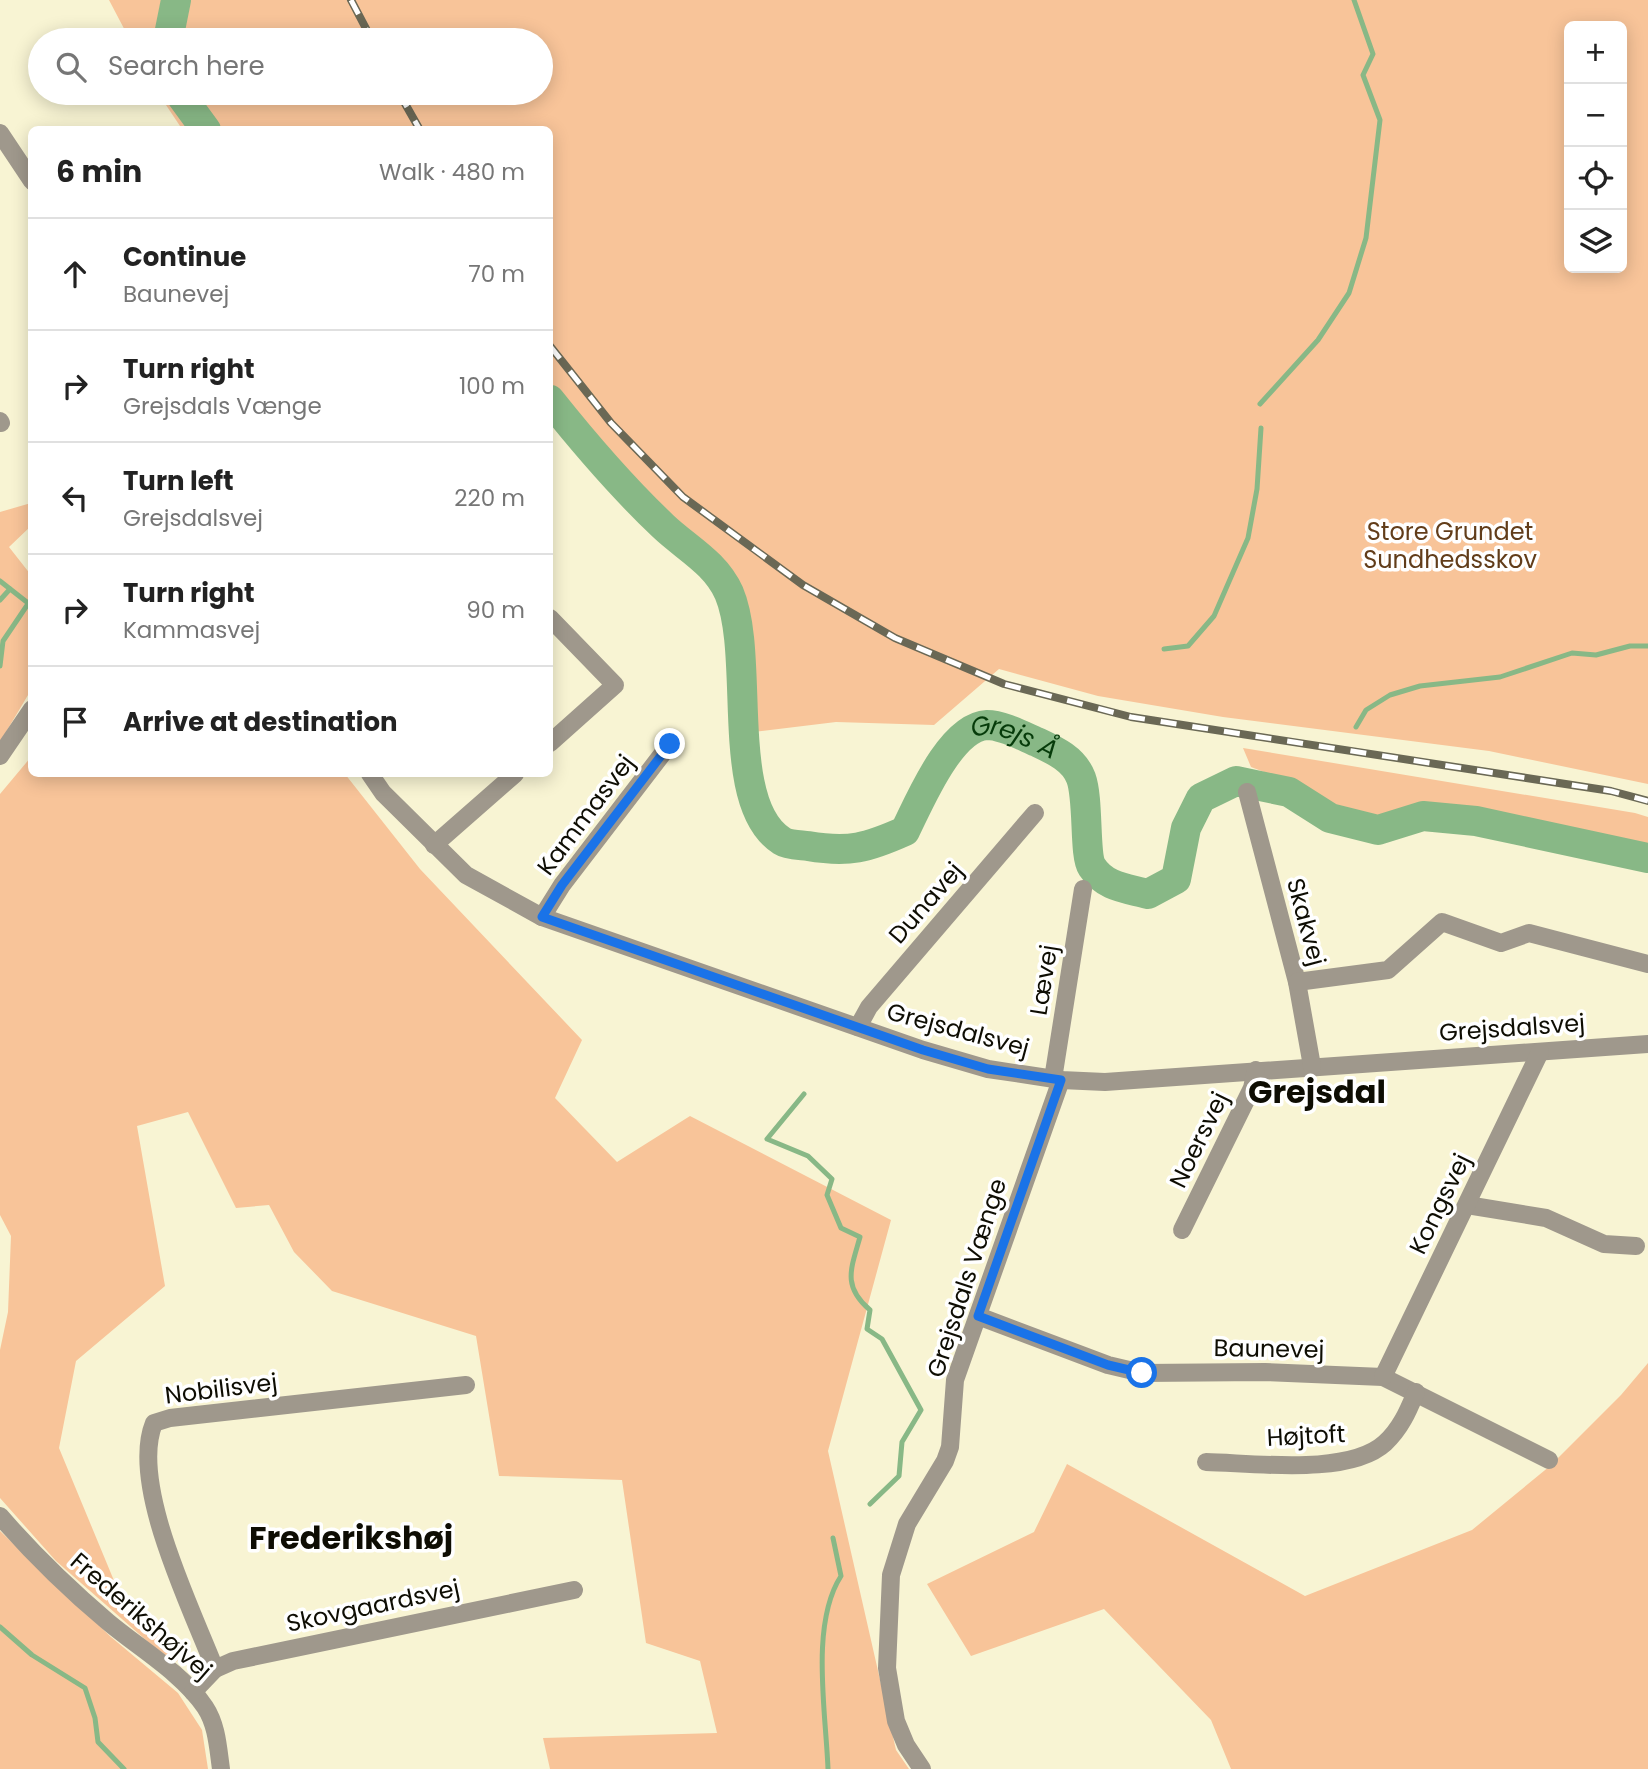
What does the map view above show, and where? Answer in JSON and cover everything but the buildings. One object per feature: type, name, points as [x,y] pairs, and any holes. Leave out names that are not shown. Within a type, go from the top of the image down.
[{"type":"street","points":[[0,134],[28,175]]},
{"type":"street","points":[[553,621],[615,685],[553,740]]},
{"type":"street","points":[[0,756],[28,715]]},
{"type":"street","name":"Kammasvej","points":[[542,917],[562,885],[670,744]]},
{"type":"street","name":"Grejsdalsvej","points":[[372,777],[383,793],[466,875],[542,917],[858,1027],[988,1069],[1057,1079],[1159,1079],[1648,1044]]},
{"type":"street","points":[[434,845],[512,777]]},
{"type":"street","name":"Skakvej","points":[[1247,792],[1297,982],[1312,1066]]},
{"type":"street","name":"Dunavej","points":[[858,1027],[869,1007],[1035,813]]},
{"type":"street","name":"Lævej","points":[[1057,1079],[1083,890]]},
{"type":"street","points":[[1297,982],[1388,971],[1442,922],[1502,943],[1529,933],[1648,964]]},
{"type":"street","name":"Kongsvej","points":[[1383,1377],[1540,1052]]},
{"type":"street","name":"Noersvej","points":[[1182,1230],[1252,1088],[1256,1070]]},
{"type":"street","name":"Grejsdals Vænge","points":[[922,1769],[906,1745],[897,1721],[887,1668],[888,1599],[902,1536],[950,1447],[955,1380],[1057,1079]]},
{"type":"street","points":[[1467,1205],[1546,1218],[1604,1244],[1636,1246]]},
{"type":"street","name":"Baunevej","points":[[978,1316],[1108,1365],[1142,1373],[1265,1372],[1383,1377],[1549,1460]]},
{"type":"street","name":"Nobilisvej","points":[[215,1669],[153,1506],[148,1466],[154,1423],[170,1418],[466,1385]]},
{"type":"street","name":"Højtoft","points":[[1206,1462],[1325,1464],[1359,1458],[1384,1444],[1403,1423],[1416,1392]]},
{"type":"street","name":"Frederikshøjvej","points":[[0,1516],[34,1555],[193,1692],[206,1709],[215,1731],[221,1769]]},
{"type":"street","name":"Skovgaardsvej","points":[[193,1692],[215,1669],[233,1661],[573,1590]]},
{"type":"green space","name":"Store Grundet Sundhedsskov","points":[[109,0],[1648,0],[1648,784],[1489,751],[1223,717],[1098,696],[999,669],[934,725],[836,722],[736,734],[728,613],[711,578],[660,534],[553,415],[553,126],[180,126],[166,105],[553,105],[553,28],[124,28]]},
{"type":"green space","points":[[28,504],[28,529],[9,547],[28,571],[28,695],[0,742],[0,512]]},
{"type":"green space","points":[[1243,748],[1635,813],[1648,817],[1648,849],[1470,809],[1422,808],[1368,820],[1338,810],[1285,780],[1251,767]]},
{"type":"green space","points":[[28,761],[28,777],[347,777],[420,869],[582,1040],[555,1098],[617,1162],[690,1116],[891,1220],[828,1451],[896,1750],[909,1769],[550,1769],[543,1738],[717,1733],[700,1661],[646,1643],[622,1480],[499,1476],[476,1336],[332,1291],[294,1252],[269,1205],[236,1208],[188,1112],[137,1126],[165,1286],[76,1361],[59,1448],[127,1612],[159,1636],[178,1661],[172,1663],[56,1561],[0,1498],[0,1350],[8,1312],[11,1236],[0,1215],[0,794]]},
{"type":"green space","points":[[1648,1363],[1648,1769],[1231,1769],[1211,1720],[1104,1609],[971,1656],[927,1584],[1034,1532],[1067,1464],[1305,1596],[1472,1530],[1550,1466],[1621,1395]]},
{"type":"green space","points":[[0,1531],[111,1637],[178,1693],[202,1730],[208,1769],[0,1769]]},
{"type":"waterway","name":"Grejs Å","points":[[170,28],[176,0]]},
{"type":"waterway","points":[[1260,404],[1318,340],[1349,293],[1366,238],[1380,120],[1363,75],[1373,54],[1354,0]]},
{"type":"waterway","name":"Grejs Å","points":[[188,105],[203,126]]},
{"type":"waterway","name":"Grejs Å","points":[[553,404],[618,481],[663,526],[708,564],[729,593],[737,620],[746,763],[753,796],[764,822],[782,841],[795,845],[847,849],[880,842],[905,831],[927,786],[948,752],[973,729],[993,725],[1050,748],[1074,765],[1083,788],[1088,851],[1092,867],[1110,883],[1148,894],[1176,879],[1186,828],[1201,798],[1236,781],[1289,792],[1330,818],[1378,830],[1423,816],[1476,821],[1648,858]]},
{"type":"waterway","points":[[1164,649],[1188,646],[1214,616],[1248,538],[1257,489],[1261,428]]},
{"type":"waterway","points":[[0,581],[28,603]]},
{"type":"waterway","points":[[0,600],[10,589]]},
{"type":"waterway","points":[[0,666],[3,641],[28,604]]},
{"type":"waterway","points":[[1356,727],[1366,710],[1390,695],[1420,686],[1500,677],[1572,653],[1596,655],[1630,646],[1648,646]]},
{"type":"waterway","points":[[804,1094],[767,1139],[808,1156],[832,1179],[827,1195],[841,1228],[860,1237],[851,1276],[855,1293],[870,1310],[867,1329],[882,1339],[921,1410],[902,1442],[899,1476],[870,1504]]},
{"type":"waterway","points":[[828,1769],[823,1696],[823,1643],[831,1596],[841,1576],[833,1538]]},
{"type":"waterway","points":[[0,1627],[32,1655],[85,1688],[95,1718],[98,1742],[124,1769]]},
{"type":"railway","points":[[351,0],[366,28]]},
{"type":"railway","points":[[406,105],[418,126]]},
{"type":"railway","points":[[553,350],[611,423],[683,497],[803,585],[895,638],[1004,684],[1131,717],[1611,791],[1648,801]]},
{"type":"district","name":"Grejsdal","points":[[1317,1092]]},
{"type":"district","name":"Frederikshøj","points":[[351,1538]]},
{"type":"route","points":[[670,744],[562,885],[542,917],[923,1050],[988,1069],[1061,1080],[978,1316],[1108,1365],[1142,1373]]}]
